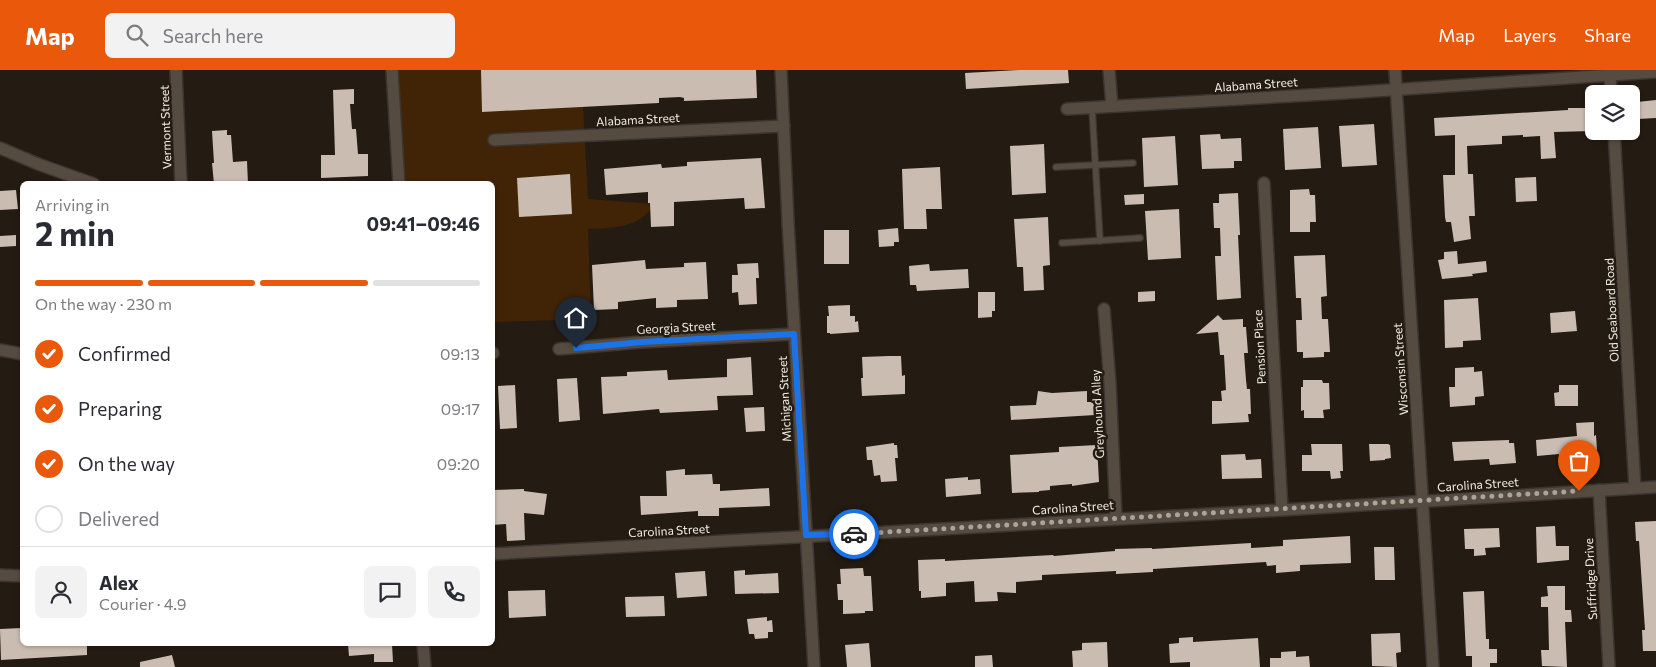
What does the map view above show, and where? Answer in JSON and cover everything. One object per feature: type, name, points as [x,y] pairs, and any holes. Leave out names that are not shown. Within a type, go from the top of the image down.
[{"type":"street","name":"Vermont Street","points":[[176,70],[181,181]]},
{"type":"street","points":[[392,70],[399,181]]},
{"type":"street","name":"Michigan Street","points":[[782,70],[794,334],[814,667]]},
{"type":"street","points":[[1109,70],[1112,106]]},
{"type":"street","name":"Wisconsin Street","points":[[1395,70],[1433,667]]},
{"type":"street","name":"Alabama Street","points":[[1067,109],[1656,72]]},
{"type":"street","points":[[1610,74],[1611,85]]},
{"type":"street","name":"Alabama Street","points":[[494,140],[784,126]]},
{"type":"street","name":"Old Seaboard Road","points":[[1615,140],[1635,488]]},
{"type":"street","points":[[0,148],[86,181]]},
{"type":"street","name":"Pension Place","points":[[1264,183],[1282,510]]},
{"type":"street","name":"Greyhound Alley","points":[[1104,309],[1110,383],[1116,518]]},
{"type":"street","name":"Georgia Street","points":[[559,349],[642,342],[794,334]]},
{"type":"street","points":[[0,350],[20,354]]},
{"type":"street","name":"Carolina Street","points":[[495,554],[1656,487]]},
{"type":"street","name":"Suffridge Drive","points":[[1599,490],[1609,667]]},
{"type":"street","points":[[0,575],[20,576]]},
{"type":"street","points":[[423,646],[425,667]]},
{"type":"lane","points":[[1092,108],[1100,241]]},
{"type":"lane","points":[[1056,167],[1133,163]]},
{"type":"lane","points":[[1062,243],[1140,238]]},
{"type":"shaded area","points":[[398,70],[581,70],[588,199],[654,204],[642,218],[634,222],[616,227],[588,229],[591,319],[495,322],[495,181],[404,181]]},
{"type":"building","points":[[481,70],[756,70],[757,98],[684,101],[684,98],[680,97],[659,98],[659,103],[482,112]]},
{"type":"building","points":[[1068,70],[1069,83],[966,89],[965,73]]},
{"type":"building","points":[[354,89],[354,104],[350,104],[352,129],[356,129],[358,154],[368,154],[368,176],[321,178],[321,155],[335,155],[333,90]]},
{"type":"building","points":[[1656,100],[1656,118],[1640,119],[1640,102]]},
{"type":"building","points":[[1568,108],[1585,108],[1585,131],[1554,132],[1556,158],[1541,159],[1540,136],[1502,136],[1502,144],[1467,146],[1468,174],[1473,174],[1475,216],[1469,216],[1471,239],[1454,242],[1451,222],[1446,222],[1445,217],[1443,175],[1455,175],[1455,135],[1435,136],[1434,118],[1568,110]]},
{"type":"building","points":[[1374,124],[1377,165],[1342,167],[1339,126]]},
{"type":"building","points":[[1318,127],[1321,168],[1285,170],[1283,129]]},
{"type":"building","points":[[227,130],[227,135],[231,135],[233,162],[247,161],[248,181],[214,181],[212,131]]},
{"type":"building","points":[[1220,134],[1221,139],[1241,138],[1242,161],[1234,161],[1234,168],[1202,169],[1200,135]]},
{"type":"building","points":[[1175,136],[1178,185],[1144,187],[1142,138]]},
{"type":"building","points":[[1044,144],[1046,193],[1012,195],[1010,146]]},
{"type":"building","points":[[761,158],[765,208],[745,209],[744,198],[674,202],[674,226],[651,227],[648,192],[606,195],[604,169],[661,164],[662,168],[687,166],[687,162]]},
{"type":"building","points":[[940,167],[942,209],[926,209],[927,229],[904,229],[902,169]]},
{"type":"building","points":[[570,174],[572,214],[519,217],[517,178]]},
{"type":"building","points":[[1536,177],[1537,201],[1516,202],[1515,178]]},
{"type":"building","points":[[1309,189],[1310,195],[1315,195],[1316,222],[1310,222],[1310,232],[1290,232],[1290,190]]},
{"type":"building","points":[[16,190],[18,209],[0,210],[0,191]]},
{"type":"building","points":[[1238,193],[1241,298],[1217,300],[1215,256],[1221,256],[1220,228],[1214,228],[1213,203],[1219,203],[1219,194]]},
{"type":"building","points":[[1144,194],[1144,204],[1125,205],[1124,195]]},
{"type":"building","points":[[1179,209],[1181,258],[1148,260],[1145,211]]},
{"type":"building","points":[[1048,217],[1050,265],[1043,266],[1044,290],[1024,291],[1023,267],[1017,267],[1014,219]]},
{"type":"building","points":[[898,228],[899,242],[894,242],[894,246],[879,247],[878,230]]},
{"type":"building","points":[[824,230],[849,230],[849,264],[824,264]]},
{"type":"building","points":[[16,235],[16,246],[0,247],[0,236]]},
{"type":"building","points":[[1457,251],[1458,264],[1486,261],[1487,272],[1472,274],[1473,276],[1442,279],[1438,260],[1444,259],[1444,252]]},
{"type":"building","points":[[1325,255],[1327,296],[1321,297],[1322,319],[1328,319],[1330,352],[1324,352],[1324,357],[1303,358],[1303,352],[1297,352],[1296,320],[1302,320],[1301,298],[1296,298],[1294,256]]},
{"type":"building","points":[[645,260],[646,269],[684,267],[684,263],[706,262],[708,299],[677,300],[677,307],[656,308],[656,298],[618,302],[618,309],[594,310],[592,265]]},
{"type":"building","points":[[758,263],[759,278],[756,278],[757,304],[739,305],[738,292],[732,293],[732,275],[738,275],[737,264]]},
{"type":"building","points":[[929,264],[930,271],[968,269],[969,288],[917,291],[916,285],[910,285],[909,266]]},
{"type":"building","points":[[1155,291],[1155,301],[1138,302],[1138,292]]},
{"type":"building","points":[[978,292],[995,292],[995,311],[992,311],[992,317],[978,318]]},
{"type":"building","points":[[1478,298],[1481,340],[1463,341],[1463,347],[1445,348],[1444,300]]},
{"type":"building","points":[[850,305],[850,316],[855,316],[855,322],[858,321],[859,332],[827,333],[828,306]]},
{"type":"building","points":[[1575,311],[1577,331],[1551,333],[1550,313]]},
{"type":"building","points":[[1218,315],[1223,320],[1243,319],[1243,327],[1246,327],[1248,353],[1244,353],[1247,389],[1250,389],[1251,414],[1248,414],[1249,422],[1212,424],[1212,401],[1222,401],[1221,391],[1226,390],[1224,355],[1220,355],[1218,332],[1196,334]]},
{"type":"building","points":[[901,356],[902,376],[905,375],[905,394],[862,396],[862,357]]},
{"type":"building","points":[[751,357],[753,395],[717,396],[718,410],[660,413],[659,409],[603,414],[601,377],[627,376],[627,372],[667,370],[668,380],[727,377],[727,359]]},
{"type":"building","points":[[1474,367],[1474,372],[1482,371],[1484,396],[1475,397],[1475,405],[1450,407],[1449,387],[1455,387],[1455,368]]},
{"type":"building","points":[[577,378],[580,420],[559,422],[557,379]]},
{"type":"building","points":[[1303,380],[1322,380],[1323,383],[1329,383],[1330,409],[1323,410],[1324,418],[1304,418],[1304,410],[1301,411],[1301,387],[1303,387]]},
{"type":"building","points":[[515,385],[517,428],[500,429],[498,386]]},
{"type":"building","points":[[1559,385],[1578,385],[1578,406],[1555,406],[1554,393],[1559,392]]},
{"type":"building","points":[[1038,391],[1052,393],[1087,391],[1087,402],[1095,402],[1095,415],[1011,420],[1010,406],[1036,405]]},
{"type":"building","points":[[764,407],[765,431],[746,432],[744,408]]},
{"type":"building","points":[[1594,422],[1596,458],[1579,459],[1579,456],[1559,457],[1559,454],[1537,456],[1536,440],[1577,436],[1576,423]]},
{"type":"building","points":[[1509,440],[1509,443],[1514,443],[1516,463],[1490,465],[1489,459],[1454,461],[1452,442]]},
{"type":"building","points":[[894,443],[894,445],[897,445],[898,458],[895,458],[897,481],[881,482],[880,475],[874,476],[872,460],[867,460],[866,447]]},
{"type":"building","points":[[1311,444],[1342,444],[1343,471],[1340,471],[1341,478],[1331,479],[1330,471],[1302,471],[1302,455],[1312,455]]},
{"type":"building","points":[[1369,444],[1390,445],[1391,458],[1370,461]]},
{"type":"building","points":[[1097,445],[1099,482],[1072,486],[1072,484],[1050,486],[1050,490],[1039,492],[1012,493],[1010,455],[1059,452],[1059,447]]},
{"type":"building","points":[[1245,454],[1246,460],[1261,459],[1262,478],[1222,479],[1221,455]]},
{"type":"building","points":[[685,469],[685,475],[712,474],[713,484],[720,484],[720,491],[769,488],[770,506],[719,508],[719,516],[698,516],[698,511],[641,515],[640,496],[667,496],[666,471]]},
{"type":"building","points":[[968,477],[968,480],[980,479],[981,494],[946,497],[945,479]]},
{"type":"building","points":[[524,489],[524,491],[547,494],[544,515],[524,513],[525,540],[507,541],[506,524],[495,525],[495,490]]},
{"type":"building","points":[[1656,521],[1656,651],[1643,651],[1642,630],[1645,630],[1639,541],[1636,541],[1635,522]]},
{"type":"building","points":[[1555,526],[1556,546],[1569,546],[1569,560],[1537,563],[1536,527]]},
{"type":"building","points":[[1499,528],[1500,547],[1485,548],[1486,555],[1474,556],[1474,549],[1465,549],[1464,529]]},
{"type":"building","points":[[1350,536],[1351,563],[1300,565],[1300,571],[1276,573],[1276,565],[1267,566],[1266,562],[1153,569],[1153,572],[1116,574],[1116,571],[1042,575],[1042,580],[1016,582],[1016,593],[997,592],[998,601],[975,602],[974,581],[946,583],[946,596],[921,598],[921,591],[919,591],[918,560],[945,559],[945,561],[1054,556],[1115,551],[1115,549],[1152,549],[1251,543],[1251,548],[1283,546],[1283,540]]},
{"type":"building","points":[[1374,547],[1394,547],[1395,580],[1375,580]]},
{"type":"building","points":[[863,568],[864,576],[871,576],[873,611],[843,614],[843,600],[838,600],[837,584],[841,584],[840,569]]},
{"type":"building","points":[[745,570],[745,575],[778,573],[779,593],[735,594],[734,571]]},
{"type":"building","points":[[705,571],[707,596],[677,598],[675,573]]},
{"type":"building","points":[[1547,586],[1565,586],[1565,610],[1571,610],[1572,622],[1565,622],[1567,667],[1542,666],[1541,650],[1549,650],[1548,607],[1541,607],[1541,597],[1548,596]]},
{"type":"building","points":[[545,590],[546,616],[509,618],[508,591]]},
{"type":"building","points":[[1484,591],[1486,639],[1489,639],[1489,649],[1497,649],[1497,663],[1490,663],[1490,667],[1472,667],[1472,656],[1466,656],[1463,592]]},
{"type":"building","points":[[664,596],[665,616],[626,617],[625,597]]},
{"type":"building","points":[[767,617],[767,621],[772,620],[773,632],[768,632],[768,638],[755,639],[754,634],[749,634],[747,619]]},
{"type":"building","points":[[20,628],[20,646],[87,646],[87,655],[1,660],[0,629]]},
{"type":"building","points":[[1400,633],[1401,652],[1396,653],[1397,667],[1372,666],[1371,634]]},
{"type":"building","points":[[1193,637],[1193,642],[1258,638],[1260,667],[1190,667],[1190,662],[1170,663],[1169,644],[1179,643],[1179,638]]},
{"type":"building","points":[[1107,642],[1108,667],[1073,667],[1072,651],[1082,650],[1082,643]]},
{"type":"building","points":[[869,643],[871,667],[847,667],[845,645]]},
{"type":"building","points":[[348,646],[392,646],[393,662],[374,662],[374,654],[349,656]]},
{"type":"building","points":[[1296,651],[1296,657],[1309,656],[1310,667],[1270,667],[1270,658],[1281,658],[1281,652]]},
{"type":"building","points":[[172,655],[175,667],[140,667],[140,662]]},
{"type":"building","points":[[992,655],[993,667],[975,667],[975,656]]},
{"type":"way so far","points":[[854,534],[1579,491]]},
{"type":"route","points":[[576,348],[642,342],[794,334],[806,535],[854,534]]}]
